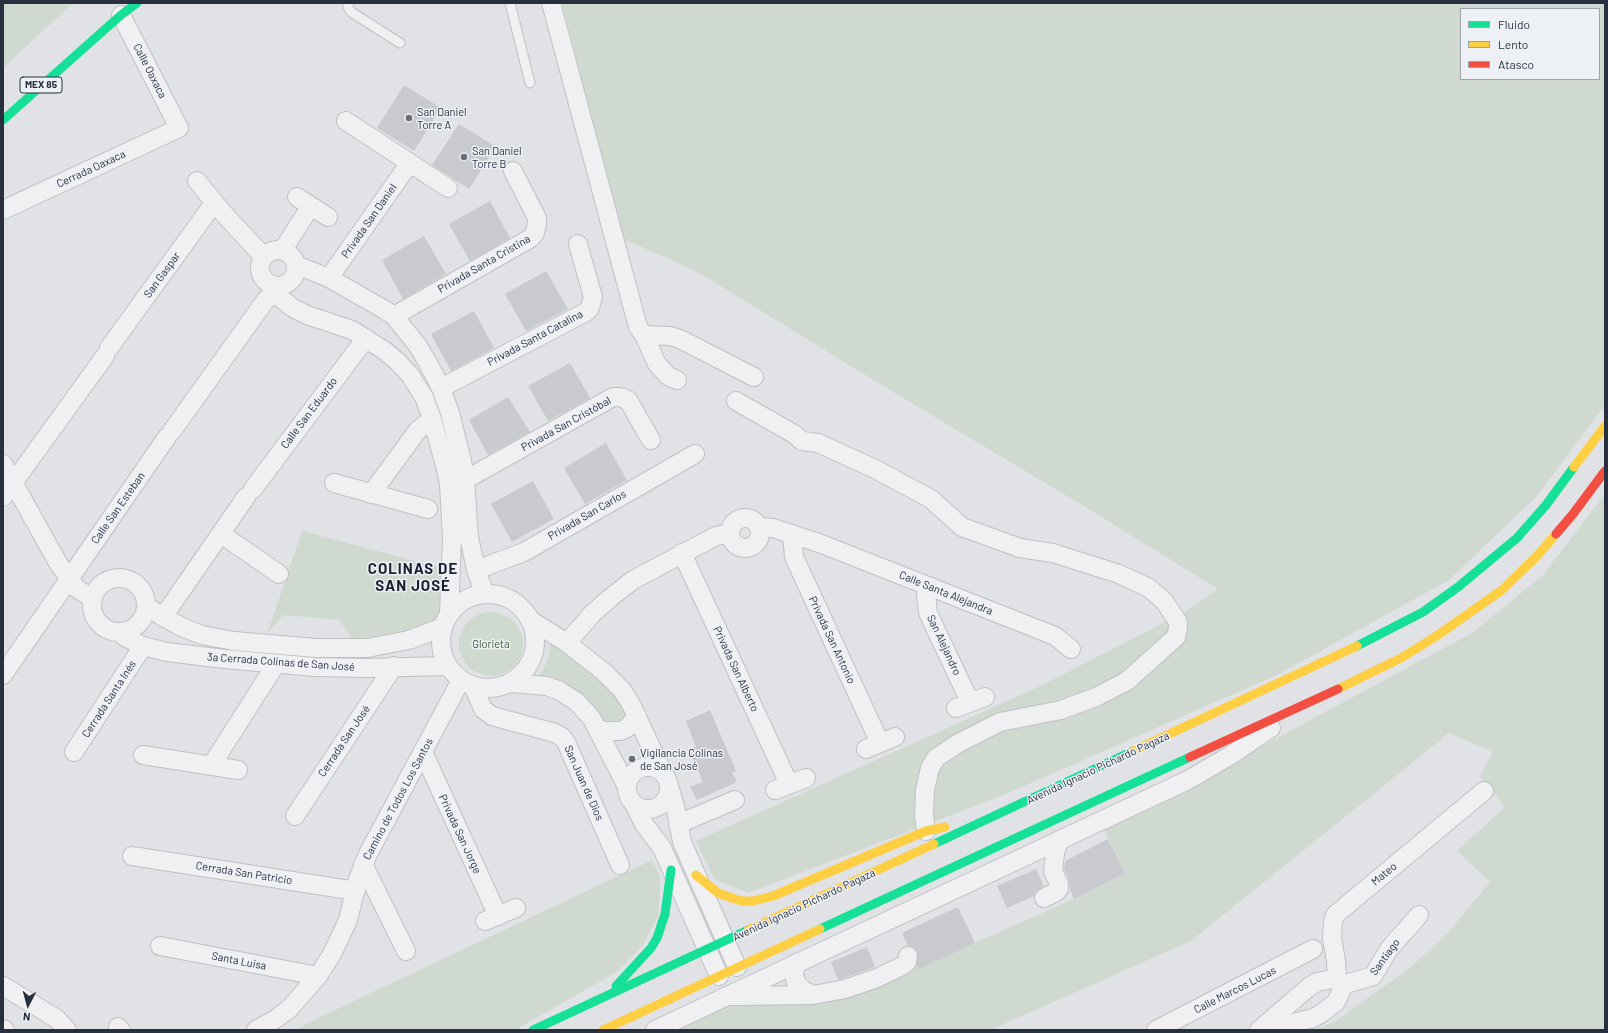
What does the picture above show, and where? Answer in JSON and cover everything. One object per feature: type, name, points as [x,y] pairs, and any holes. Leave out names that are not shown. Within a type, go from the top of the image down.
[{"type":"main road","name":"MEX 85","points":[[3,120],[121,15],[137,3]]},
{"type":"main road","name":"Avenida Ignacio Pichardo Pagaza","points":[[533,1030],[1288,679],[1386,632],[1423,612],[1482,568],[1517,538],[1546,505],[1605,426]]},
{"type":"main road","points":[[603,1030],[1015,837],[1298,708],[1401,658],[1441,633],[1502,590],[1536,557],[1573,514],[1605,471]]},
{"type":"main road","points":[[696,876],[718,893],[741,901],[773,896],[926,831],[1002,812]]},
{"type":"main road","points":[[608,994],[633,969],[651,948],[657,938],[665,914],[671,870]]},
{"type":"street","points":[[551,3],[638,327],[644,335],[657,364],[668,376],[677,380]]},
{"type":"street","name":"Calle Oaxaca","points":[[121,15],[178,128]]},
{"type":"street","points":[[346,121],[409,164],[448,188]]},
{"type":"street","name":"Cerrada Oaxaca","points":[[3,210],[178,128]]},
{"type":"street","name":"Privada San Daniel","points":[[329,278],[409,164]]},
{"type":"street","name":"Privada Santa Cristina","points":[[385,351],[400,323],[531,238],[535,233],[537,218],[513,171]]},
{"type":"street","points":[[197,181],[214,203],[264,257]]},
{"type":"street","points":[[282,251],[304,202],[328,217]]},
{"type":"street","name":"San Gaspar","points":[[8,490],[214,203]]},
{"type":"street","name":"Privada Santa Catalina","points":[[441,388],[586,312],[590,308],[593,297],[578,244]]},
{"type":"street","points":[[274,290],[290,282],[294,277],[296,265],[291,256],[282,251],[272,251],[264,257],[260,268],[263,279],[274,290],[293,308],[306,315],[352,330],[366,338],[385,351],[410,375],[424,397],[432,419],[445,464],[448,484],[459,518],[469,537],[476,570],[485,594]]},
{"type":"street","points":[[296,265],[329,278],[385,310],[400,323],[422,352],[441,388],[450,413],[461,454],[465,480],[452,555],[446,621],[441,642],[443,654],[448,666],[467,683],[485,688],[492,688],[511,683],[523,674],[531,663],[535,649],[536,635],[532,621],[524,609],[512,601],[499,595],[485,594],[474,596],[456,607],[446,621]]},
{"type":"street","name":"Calle San Esteban","points":[[3,675],[68,578],[274,290]]},
{"type":"street","points":[[644,335],[670,336],[680,339],[754,377]]},
{"type":"street","name":"Calle San Eduardo","points":[[163,617],[249,493],[366,338]]},
{"type":"street","name":"Privada San Cristóbal","points":[[465,480],[613,397],[620,396],[628,400],[651,440]]},
{"type":"street","points":[[736,401],[794,434],[802,441],[818,443],[875,468],[931,499],[962,527],[1020,548],[1053,553],[1112,572],[1149,588],[1164,601],[1178,622],[1176,637],[1127,681],[1096,697],[1061,710],[1000,722],[957,744],[936,758],[930,768],[925,790],[924,816],[926,831]]},
{"type":"street","points":[[371,494],[418,430],[432,419]]},
{"type":"street","name":"Privada San Carlos","points":[[476,570],[524,552],[695,454]]},
{"type":"street","points":[[3,464],[8,490],[68,578],[76,588],[93,599]]},
{"type":"street","points":[[334,483],[428,509]]},
{"type":"street","points":[[740,518],[749,518],[754,520],[760,527],[760,538],[758,543],[748,548],[743,548],[733,543],[730,533],[732,524],[740,518]]},
{"type":"street","name":"Calle Santa Alejandra","points":[[760,527],[773,528],[819,543],[1055,636],[1071,649]]},
{"type":"street","points":[[567,643],[592,614],[633,580],[716,536],[730,533]]},
{"type":"street","points":[[221,534],[279,574]]},
{"type":"street","name":"Privada San Antonio","points":[[792,534],[794,557],[880,743]]},
{"type":"street","name":"Privada San Alberto","points":[[682,553],[790,784]]},
{"type":"street","points":[[114,579],[127,580],[135,583],[141,590],[145,597],[146,606],[144,616],[138,624],[130,630],[120,632],[113,631],[101,625],[93,613],[93,599],[96,591],[102,584],[114,579]]},
{"type":"street","name":"San Alejandro","points":[[927,586],[926,594],[928,613],[970,702]]},
{"type":"street","name":"3a Cerrada Colinas de San José","points":[[146,606],[184,628],[202,635],[234,641],[316,648],[367,648],[391,644],[423,635],[446,621]]},
{"type":"street","points":[[532,621],[567,643],[604,672],[628,697],[666,780],[676,810],[682,842],[737,967]]},
{"type":"street","name":"3a Cerrada Colinas de San José","points":[[120,632],[125,637],[143,646],[167,652],[204,657],[276,664],[349,668],[448,666]]},
{"type":"street","name":"Cerrada Santa Inés","points":[[74,752],[143,646]]},
{"type":"street","points":[[210,766],[276,664]]},
{"type":"street","name":"Cerrada San José","points":[[295,816],[394,666]]},
{"type":"street","name":"Camino de Todos Los Santos","points":[[256,1030],[289,1009],[318,976],[332,954],[350,913],[363,864],[375,839],[423,752],[467,683]]},
{"type":"street","name":"San Juan de Dios","points":[[467,683],[483,709],[492,716],[556,733],[562,736],[620,864]]},
{"type":"street","points":[[511,683],[547,686],[560,691],[586,710],[597,728],[644,824],[662,848],[719,976]]},
{"type":"street","points":[[654,1030],[1188,780],[1258,737],[1298,708]]},
{"type":"street","points":[[597,728],[604,731],[620,731],[633,723],[637,716]]},
{"type":"street","name":"Privada San Jorge","points":[[423,752],[491,918],[516,908]]},
{"type":"street","points":[[143,755],[238,770]]},
{"type":"street","points":[[626,785],[630,777],[641,768],[649,767],[656,769],[666,780],[668,795],[664,802],[658,807],[646,809],[634,804]]},
{"type":"street","name":"Mateo","points":[[1339,982],[1332,938],[1332,928],[1335,916],[1484,791]]},
{"type":"street","points":[[678,824],[735,800]]},
{"type":"street","points":[[1044,898],[1056,892],[1059,888],[1059,884],[1053,871],[1055,853],[1059,840]]},
{"type":"street","name":"Cerrada San Patricio","points":[[132,856],[356,891]]},
{"type":"street","points":[[1023,857],[1036,861],[1053,871]]},
{"type":"street","points":[[363,864],[406,951]]},
{"type":"street","name":"Santiago","points":[[1259,1030],[1309,987],[1323,980],[1339,982],[1373,976],[1389,949],[1419,915]]},
{"type":"street","name":"Santa Luisa","points":[[160,946],[318,976]]},
{"type":"street","name":"Calle Marcos Lucas","points":[[1156,1030],[1313,949]]},
{"type":"street","points":[[728,995],[813,995],[845,989],[877,978],[904,965],[907,962],[908,956]]},
{"type":"street","points":[[796,963],[794,975],[796,982],[803,990],[813,995]]},
{"type":"street","points":[[1266,1030],[1313,1018],[1322,1013],[1336,1002],[1339,996],[1339,982]]},
{"type":"street","points":[[3,986],[57,1019],[67,1030]]},
{"type":"lane","points":[[348,3],[348,7],[351,12],[400,43]]},
{"type":"lane","points":[[510,3],[530,83]]},
{"type":"green space","points":[[3,3],[73,3],[3,68]]},
{"type":"green space","points":[[562,3],[1605,3],[1605,405],[1537,496],[1449,580],[1279,674],[1006,794],[748,893],[714,879],[696,841],[1036,688],[1185,612],[1218,589],[696,271],[623,239]]},
{"type":"green space","points":[[1605,494],[1605,1030],[1313,1030],[1334,1022],[1411,967],[1447,934],[1490,882],[1457,851],[1505,807],[1480,776],[1493,752],[1449,733],[1191,941],[990,1030],[676,1030],[733,1003],[843,994],[975,943],[1074,899],[1125,873],[1104,829],[1154,804],[1472,633],[1542,576]]},
{"type":"green space","points":[[302,531],[446,569],[444,611],[436,625],[399,636],[352,638],[339,620],[283,615],[267,634]]},
{"type":"green space","name":"Glorieta","points":[[485,612],[497,612],[514,621],[521,632],[523,644],[521,656],[514,667],[497,676],[485,676],[473,671],[464,662],[459,650],[459,638],[464,626],[473,617]]},
{"type":"green space","points":[[550,640],[591,671],[626,707],[629,714],[625,725],[605,722],[595,708],[578,693],[537,679],[549,656]]},
{"type":"green space","points":[[652,860],[660,876],[659,914],[643,945],[618,971],[515,1030],[295,1030],[318,1018]]},
{"type":"building","name":"San Daniel Torre A","points":[[404,85],[441,108],[414,151],[377,128]]},
{"type":"building","name":"San Daniel Torre B","points":[[459,124],[496,147],[469,189],[432,165]]},
{"type":"building","points":[[490,201],[510,238],[470,261],[449,224]]},
{"type":"building","points":[[424,236],[446,274],[403,299],[382,260]]},
{"type":"building","points":[[546,271],[568,309],[526,331],[505,294]]},
{"type":"building","points":[[474,311],[494,348],[451,371],[431,334]]},
{"type":"building","points":[[570,363],[590,398],[548,421],[528,386]]},
{"type":"building","points":[[508,397],[530,432],[488,455],[469,420]]},
{"type":"building","points":[[606,443],[627,480],[585,504],[564,468]]},
{"type":"building","points":[[533,481],[554,519],[512,542],[491,504]]},
{"type":"building","points":[[710,710],[736,771],[732,772],[737,782],[697,800],[690,787],[703,782],[689,750],[696,747],[686,721]]},
{"type":"building","points":[[1108,839],[1125,873],[1074,899],[1070,889],[1069,880],[1064,869],[1065,861]]},
{"type":"building","points":[[1036,869],[1044,886],[1035,892],[1034,896],[1007,908],[997,886]]},
{"type":"building","points":[[958,907],[975,943],[919,969],[917,965],[918,952],[914,948],[908,946],[902,933]]},
{"type":"building","points":[[867,947],[875,967],[838,980],[831,962]]},
{"type":"traffic: fast","points":[[3,120],[121,15],[137,3]]},
{"type":"traffic: fast","points":[[1357,646],[1423,612],[1458,587],[1517,538],[1546,505],[1574,467]]},
{"type":"traffic: fast","points":[[934,844],[1133,751]]},
{"type":"traffic: fast","points":[[820,929],[1190,757]]},
{"type":"traffic: fast","points":[[616,986],[651,948],[657,938],[665,914],[671,870]]},
{"type":"traffic: fast","points":[[533,1030],[748,930]]},
{"type":"traffic: slow","points":[[1574,467],[1605,426]]},
{"type":"traffic: slow","points":[[1338,689],[1401,658],[1435,637],[1502,590],[1536,557],[1556,534]]},
{"type":"traffic: slow","points":[[1133,751],[1357,646]]},
{"type":"traffic: slow","points":[[696,875],[718,893],[741,901],[753,901],[773,896],[926,831],[945,827]]},
{"type":"traffic: slow","points":[[748,930],[934,844]]},
{"type":"traffic: slow","points":[[603,1030],[820,929]]},
{"type":"traffic: jam","points":[[1556,534],[1605,471]]},
{"type":"traffic: jam","points":[[1190,757],[1338,689]]},
{"type":"place","name":"San Daniel Torre A","points":[[409,118]]},
{"type":"place","name":"San Daniel Torre B","points":[[464,157]]},
{"type":"place","name":"Vigilancia Colinas de San José","points":[[632,759]]},
{"type":"district","name":"COLINAS DE SAN JOSÉ","points":[[413,578]]}]
